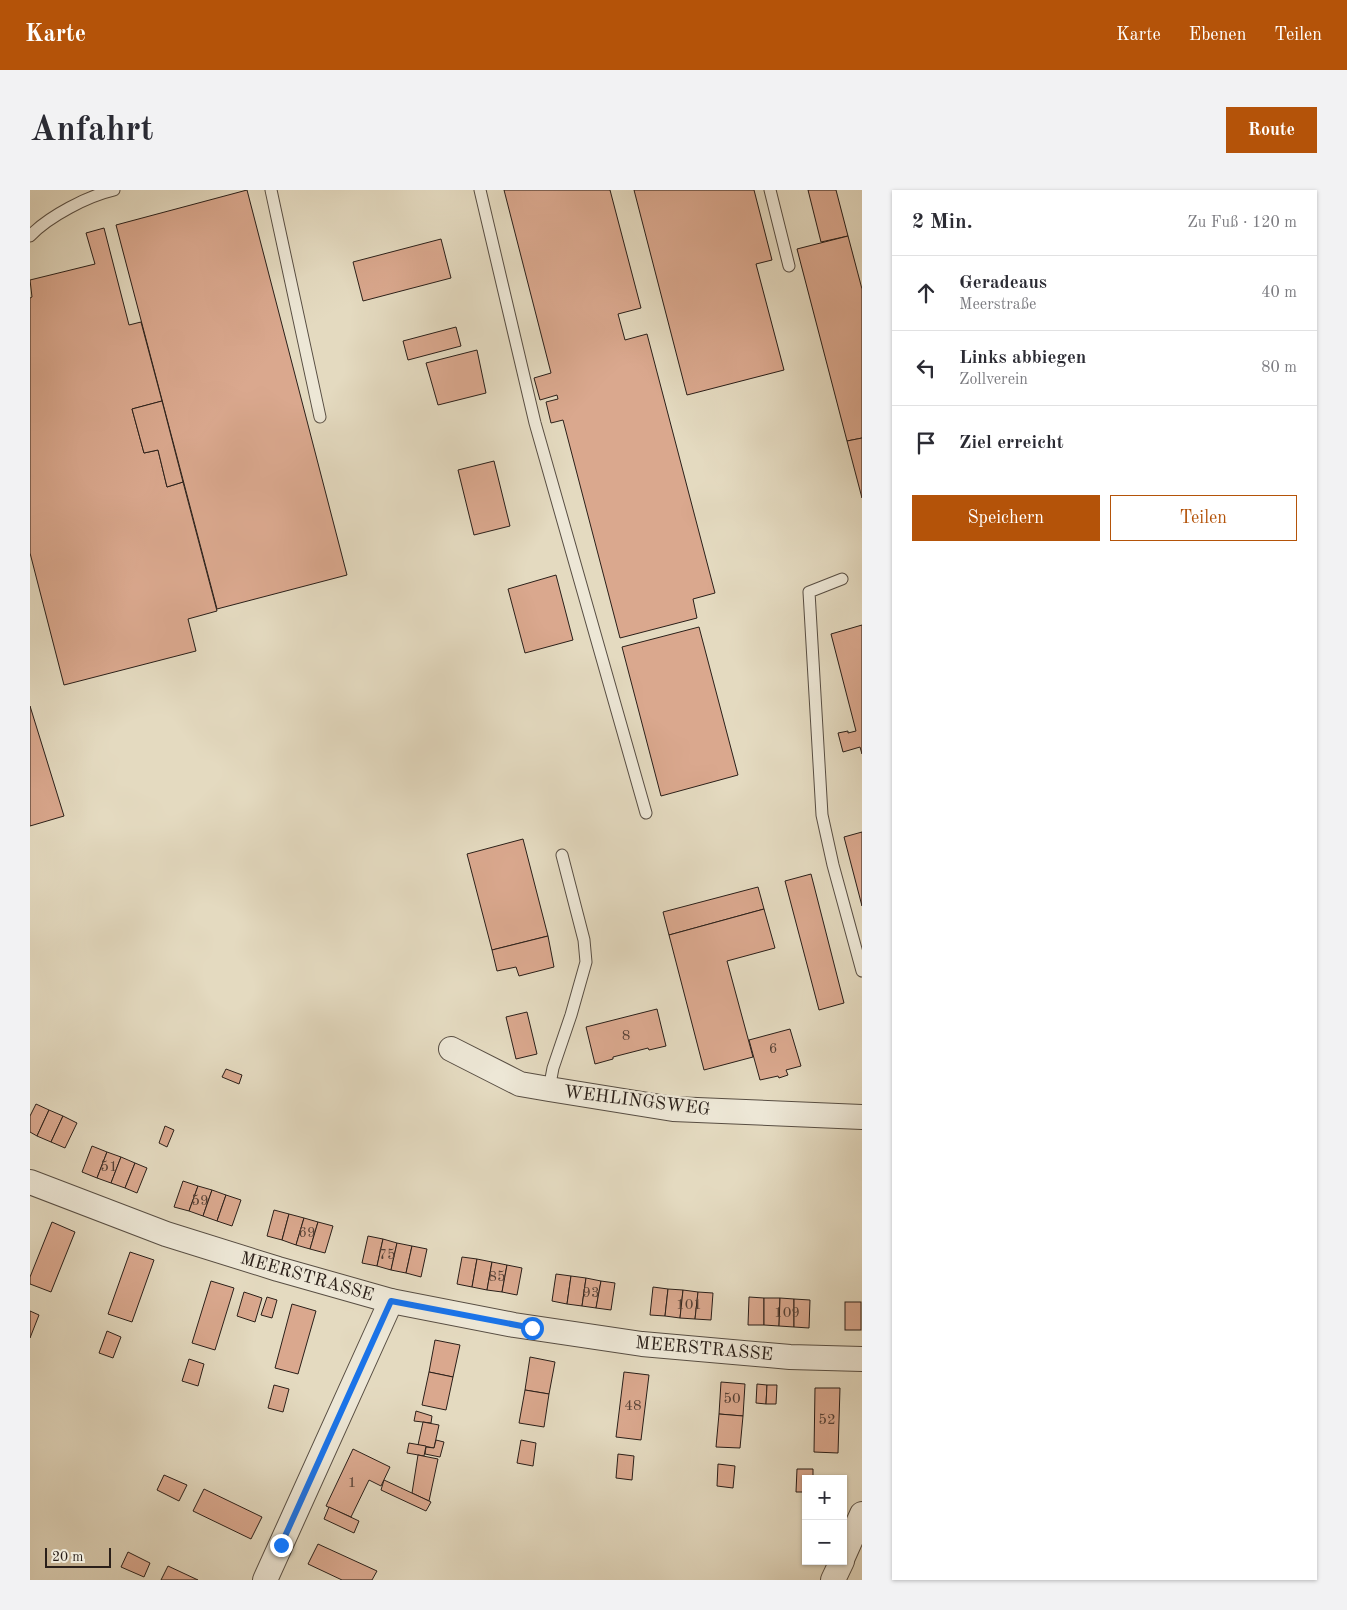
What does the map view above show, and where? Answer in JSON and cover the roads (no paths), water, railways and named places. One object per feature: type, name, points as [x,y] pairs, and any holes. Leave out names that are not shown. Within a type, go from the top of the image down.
[{"type":"street","name":"WEHLINGSWEG","points":[[451,1049],[520,1084],[673,1110],[862,1117]]},
{"type":"street","name":"MEERSTRASSE","points":[[30,1182],[166,1234],[278,1269],[391,1301],[514,1325],[642,1344],[790,1357],[862,1359]]},
{"type":"street","points":[[265,1580],[391,1301]]},
{"type":"street","points":[[847,1548],[862,1514]]},
{"type":"street","points":[[833,1580],[840,1565]]},
{"type":"lane","points":[[30,236],[40,225],[96,194],[114,190]]},
{"type":"lane","points":[[272,190],[320,418]]},
{"type":"lane","points":[[480,190],[535,423],[646,813]]},
{"type":"lane","points":[[770,190],[789,266]]},
{"type":"lane","points":[[842,579],[809,592],[811,642],[822,816],[833,865],[862,971]]},
{"type":"lane","points":[[549,1089],[553,1068],[586,962],[584,940],[562,855]]}]
